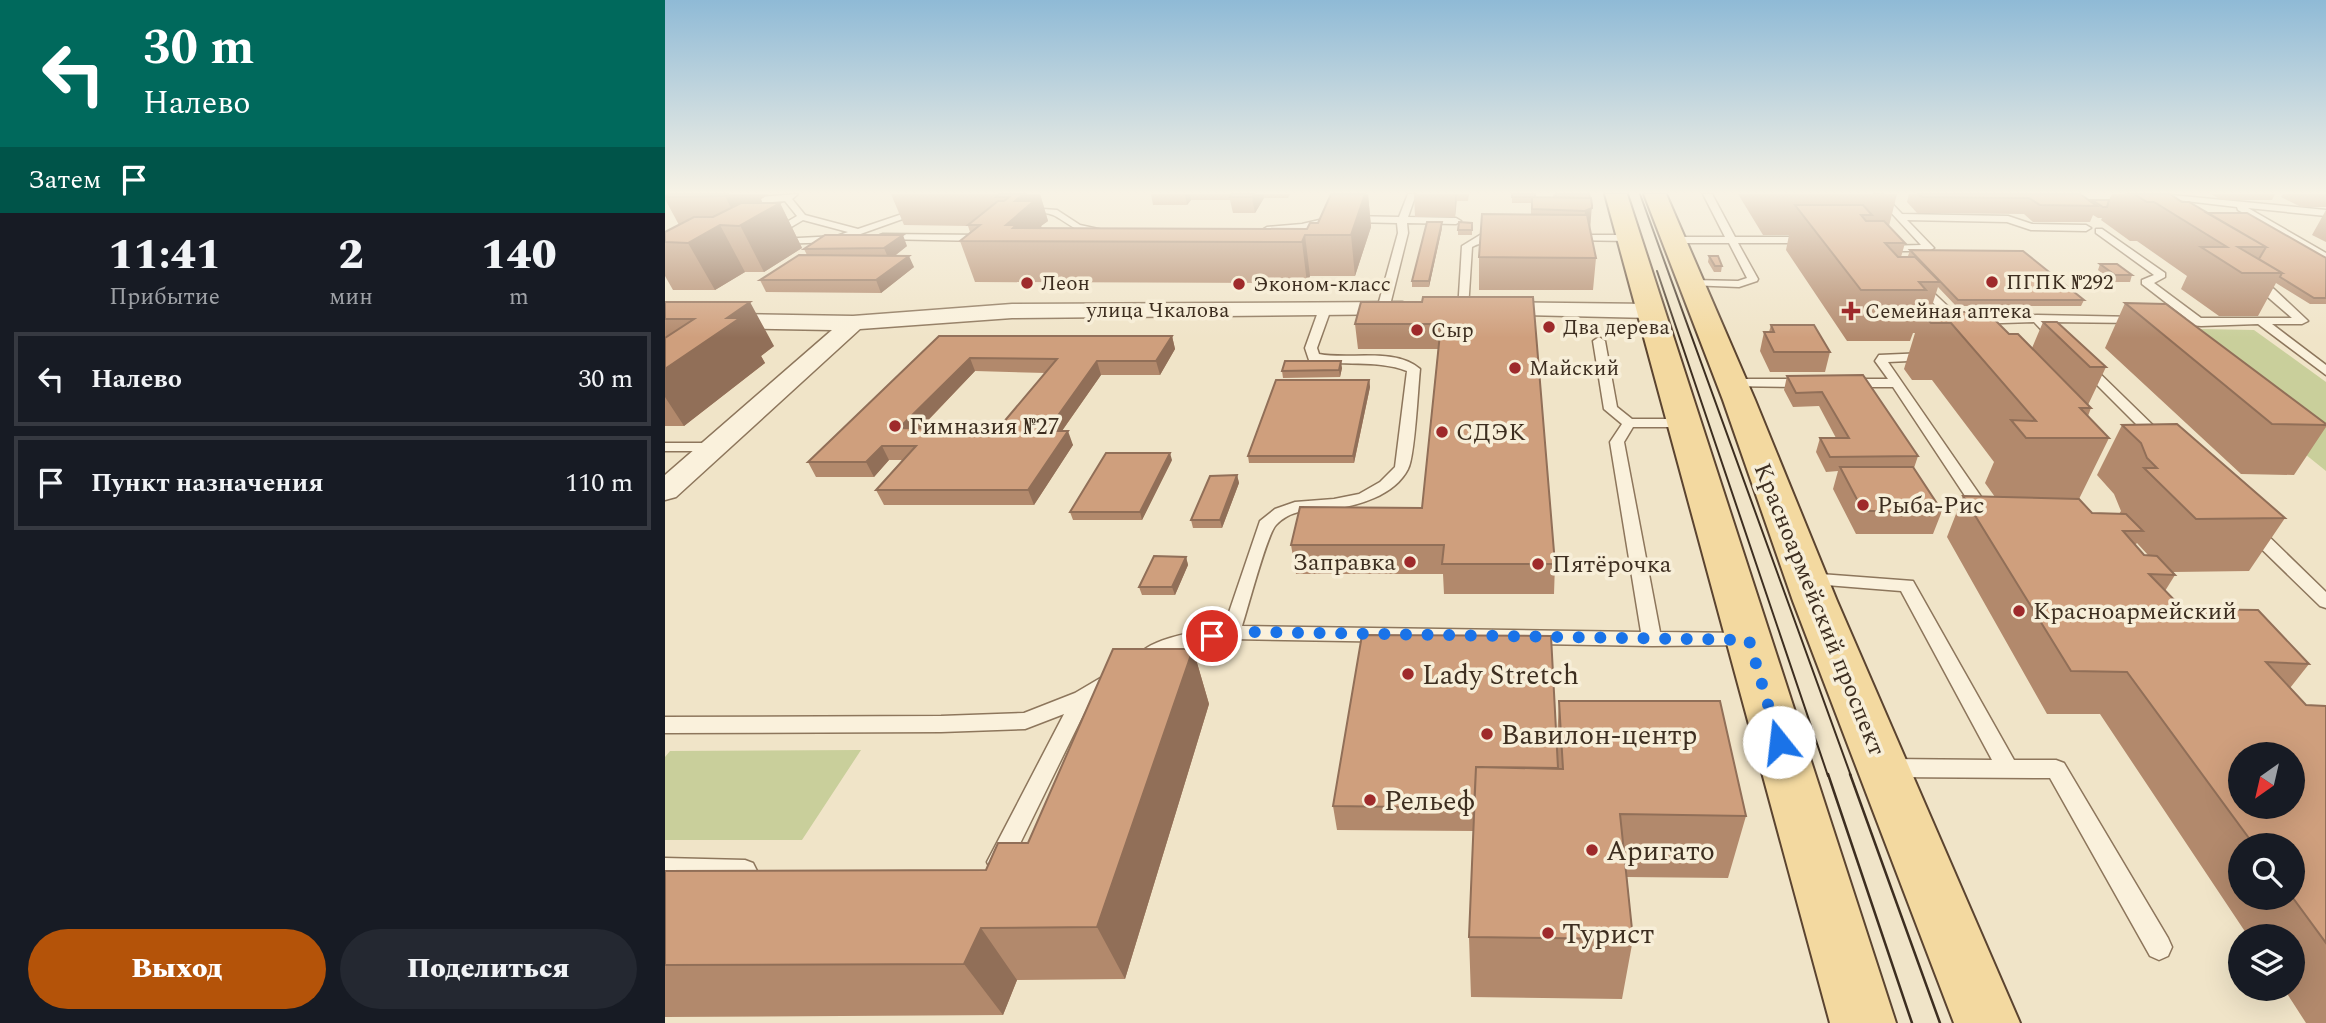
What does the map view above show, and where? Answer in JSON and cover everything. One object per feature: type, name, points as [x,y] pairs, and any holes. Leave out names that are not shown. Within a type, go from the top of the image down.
[{"type":"main road","points":[[1630,242],[1863,1023]]},
{"type":"main road","name":"Красноармейский проспект","points":[[1676,242],[1807,579],[1987,1023]]},
{"type":"main road","points":[[1681,411],[1735,391]]},
{"type":"street","name":"улица Чкалова","points":[[665,320],[853,323],[1012,311],[1651,311]]},
{"type":"street","points":[[665,491],[853,323]]},
{"type":"lane","points":[[1383,309],[1401,242]]},
{"type":"lane","points":[[1462,309],[1467,246],[1474,242]]},
{"type":"lane","points":[[1692,283],[1751,282],[1753,279],[1734,242]]},
{"type":"lane","points":[[1898,258],[1885,246],[1929,248],[1923,242]]},
{"type":"lane","points":[[2114,242],[2161,275],[2146,282],[2201,323]]},
{"type":"lane","points":[[2300,242],[2326,257]]},
{"type":"lane","points":[[2163,321],[2302,321],[2270,291],[2246,276]]},
{"type":"lane","points":[[1916,278],[1952,317],[1971,321],[2037,318],[2150,320]]},
{"type":"lane","points":[[1231,632],[1266,525],[1281,512],[1301,505],[1334,504],[1364,496],[1385,485],[1402,467],[1414,369],[1402,363],[1328,361],[1313,357],[1311,348],[1325,309]]},
{"type":"lane","points":[[2037,318],[2167,447]]},
{"type":"lane","points":[[2263,323],[2326,371]]},
{"type":"lane","points":[[1599,341],[1611,409],[1629,423]]},
{"type":"lane","points":[[1936,357],[1883,358],[1881,361],[1986,515]]},
{"type":"lane","points":[[1735,391],[1826,383],[1897,383]]},
{"type":"lane","points":[[1652,639],[1617,442],[1629,423],[1681,411]]},
{"type":"lane","points":[[665,447],[714,447]]},
{"type":"lane","points":[[2236,514],[2326,603]]},
{"type":"lane","points":[[1807,579],[1907,585],[2007,768]]},
{"type":"lane","points":[[665,724],[941,724],[1025,721],[1082,698],[1126,669],[1175,643],[1231,632],[1749,640]]},
{"type":"lane","points":[[978,877],[992,877],[1082,698]]},
{"type":"lane","points":[[1883,768],[2056,769],[2159,947]]},
{"type":"lane","points":[[665,869],[774,872]]},
{"type":"green space","points":[[2148,328],[2254,330],[2326,382],[2326,471]]},
{"type":"green space","points":[[861,750],[802,840],[665,840],[665,757],[670,751]]},
{"type":"building","points":[[815,242],[893,242],[884,248],[804,249]]},
{"type":"building","points":[[1422,242],[1438,242],[1429,281],[1412,281]]},
{"type":"building","points":[[1480,242],[1593,242],[1596,258],[1479,257]]},
{"type":"building","points":[[1824,242],[1904,242],[1885,243],[1898,257],[1915,257],[1940,282],[1919,282],[1926,290],[1861,290]]},
{"type":"building","points":[[2218,242],[2257,242],[2266,247],[2238,247],[2282,273],[2242,273],[2201,247],[2227,247]]},
{"type":"building","points":[[2257,242],[2297,242],[2326,258],[2326,298],[2314,298],[2280,277],[2282,273],[2259,259],[2266,247]]},
{"type":"building","name":"ПГПК №292","points":[[1910,250],[2023,251],[2084,300],[1958,300]]},
{"type":"building","points":[[799,255],[909,256],[876,280],[760,280]]},
{"type":"building","points":[[1709,256],[1718,256],[1722,266],[1715,266]]},
{"type":"building","points":[[2100,264],[2117,264],[2132,275],[2115,275]]},
{"type":"building","points":[[1423,297],[1533,297],[1555,564],[1442,564],[1444,545],[1291,545],[1300,507],[1422,508],[1441,324],[1355,324],[1361,302],[1422,302]]},
{"type":"building","points":[[665,302],[750,302],[727,318],[740,318],[665,369],[665,338],[694,319],[665,319]]},
{"type":"building","points":[[2125,303],[2166,304],[2326,425],[2272,424]]},
{"type":"building","points":[[1921,312],[1987,312],[2009,334],[2018,334],[2091,408],[2080,408],[2109,438],[2026,438],[2011,420],[2036,421],[1951,323],[1931,323]]},
{"type":"building","points":[[2043,322],[2057,322],[2106,367],[2090,367]]},
{"type":"building","points":[[1771,325],[1814,325],[1830,352],[1774,352],[1764,332],[1774,332]]},
{"type":"building","name":"Гимназия №27","points":[[939,336],[1172,336],[1156,361],[1097,361],[1047,431],[1068,431],[1028,490],[876,490],[916,446],[882,446],[866,462],[808,462]],"holes":[[[970,358],[1057,359],[997,430],[899,428]]]},
{"type":"building","points":[[1285,361],[1341,361],[1339,370],[1282,371]]},
{"type":"building","points":[[1863,375],[1918,456],[1830,457],[1820,438],[1849,438],[1822,392],[1796,393],[1787,376]]},
{"type":"building","points":[[1276,380],[1369,380],[1353,456],[1248,456]]},
{"type":"building","points":[[2177,424],[2285,518],[2196,519],[2144,468],[2157,468],[2147,458],[2141,443],[2122,425]]},
{"type":"building","points":[[1106,453],[1170,453],[1140,512],[1070,512]]},
{"type":"building","points":[[1840,467],[1913,467],[1942,511],[1863,511]]},
{"type":"building","points":[[1237,475],[1220,520],[1191,520],[1210,476]]},
{"type":"building","points":[[1963,496],[2079,499],[2092,513],[2126,514],[2143,531],[2123,531],[2144,555],[2157,556],[2175,575],[2149,574],[2183,609],[2258,610],[2309,664],[2266,662],[2306,705],[2326,706],[2326,943],[2302,910],[2305,910],[2305,833],[2245,833],[2235,819],[2305,819],[2305,742],[2228,742],[2228,810],[2127,672],[2071,671]]},
{"type":"building","points":[[1154,556],[1186,557],[1172,587],[1139,587]]},
{"type":"building","points":[[1362,635],[1551,636],[1558,768],[1476,767],[1474,808],[1333,806]]},
{"type":"building","points":[[1113,649],[1193,649],[1097,927],[981,928],[964,964],[665,965],[665,871],[986,870],[998,843],[1028,843]]},
{"type":"building","points":[[1559,701],[1720,701],[1746,816],[1620,814],[1633,939],[1469,937],[1476,767],[1563,769]]},
{"type":"tram line","points":[[1657,242],[1851,776]]},
{"type":"tram line","points":[[1657,271],[1828,776]]},
{"type":"tram line","points":[[1828,774],[1912,1023]]},
{"type":"tram line","points":[[1850,774],[1940,1023]]},
{"type":"place","name":"ПГПК №292","points":[[1992,282]]},
{"type":"place","name":"Леон","points":[[1027,283]]},
{"type":"place","name":"Эконом-класс","points":[[1239,284]]},
{"type":"place","name":"Семейная аптека","points":[[1851,311]]},
{"type":"place","name":"Два дерева","points":[[1549,327]]},
{"type":"place","name":"Сыр","points":[[1417,330]]},
{"type":"place","name":"Майский","points":[[1515,368]]},
{"type":"place","name":"Гимназия №27","points":[[895,426]]},
{"type":"place","name":"СДЭК","points":[[1442,432]]},
{"type":"place","name":"Рыба-Рис","points":[[1863,505]]},
{"type":"place","name":"Заправка","points":[[1410,562]]},
{"type":"place","name":"Пятёрочка","points":[[1538,564]]},
{"type":"place","name":"Красноармейский","points":[[2019,611]]},
{"type":"place","name":"Lady Stretch","points":[[1408,674]]},
{"type":"place","name":"Вавилон-центр","points":[[1487,734]]},
{"type":"place","name":"Рельеф","points":[[1370,800]]},
{"type":"place","name":"Аригато","points":[[1592,850]]},
{"type":"place","name":"Турист","points":[[1548,933]]},
{"type":"route","points":[[1212,636],[1231,632],[1257,632],[1749,640],[1779,742]]}]
